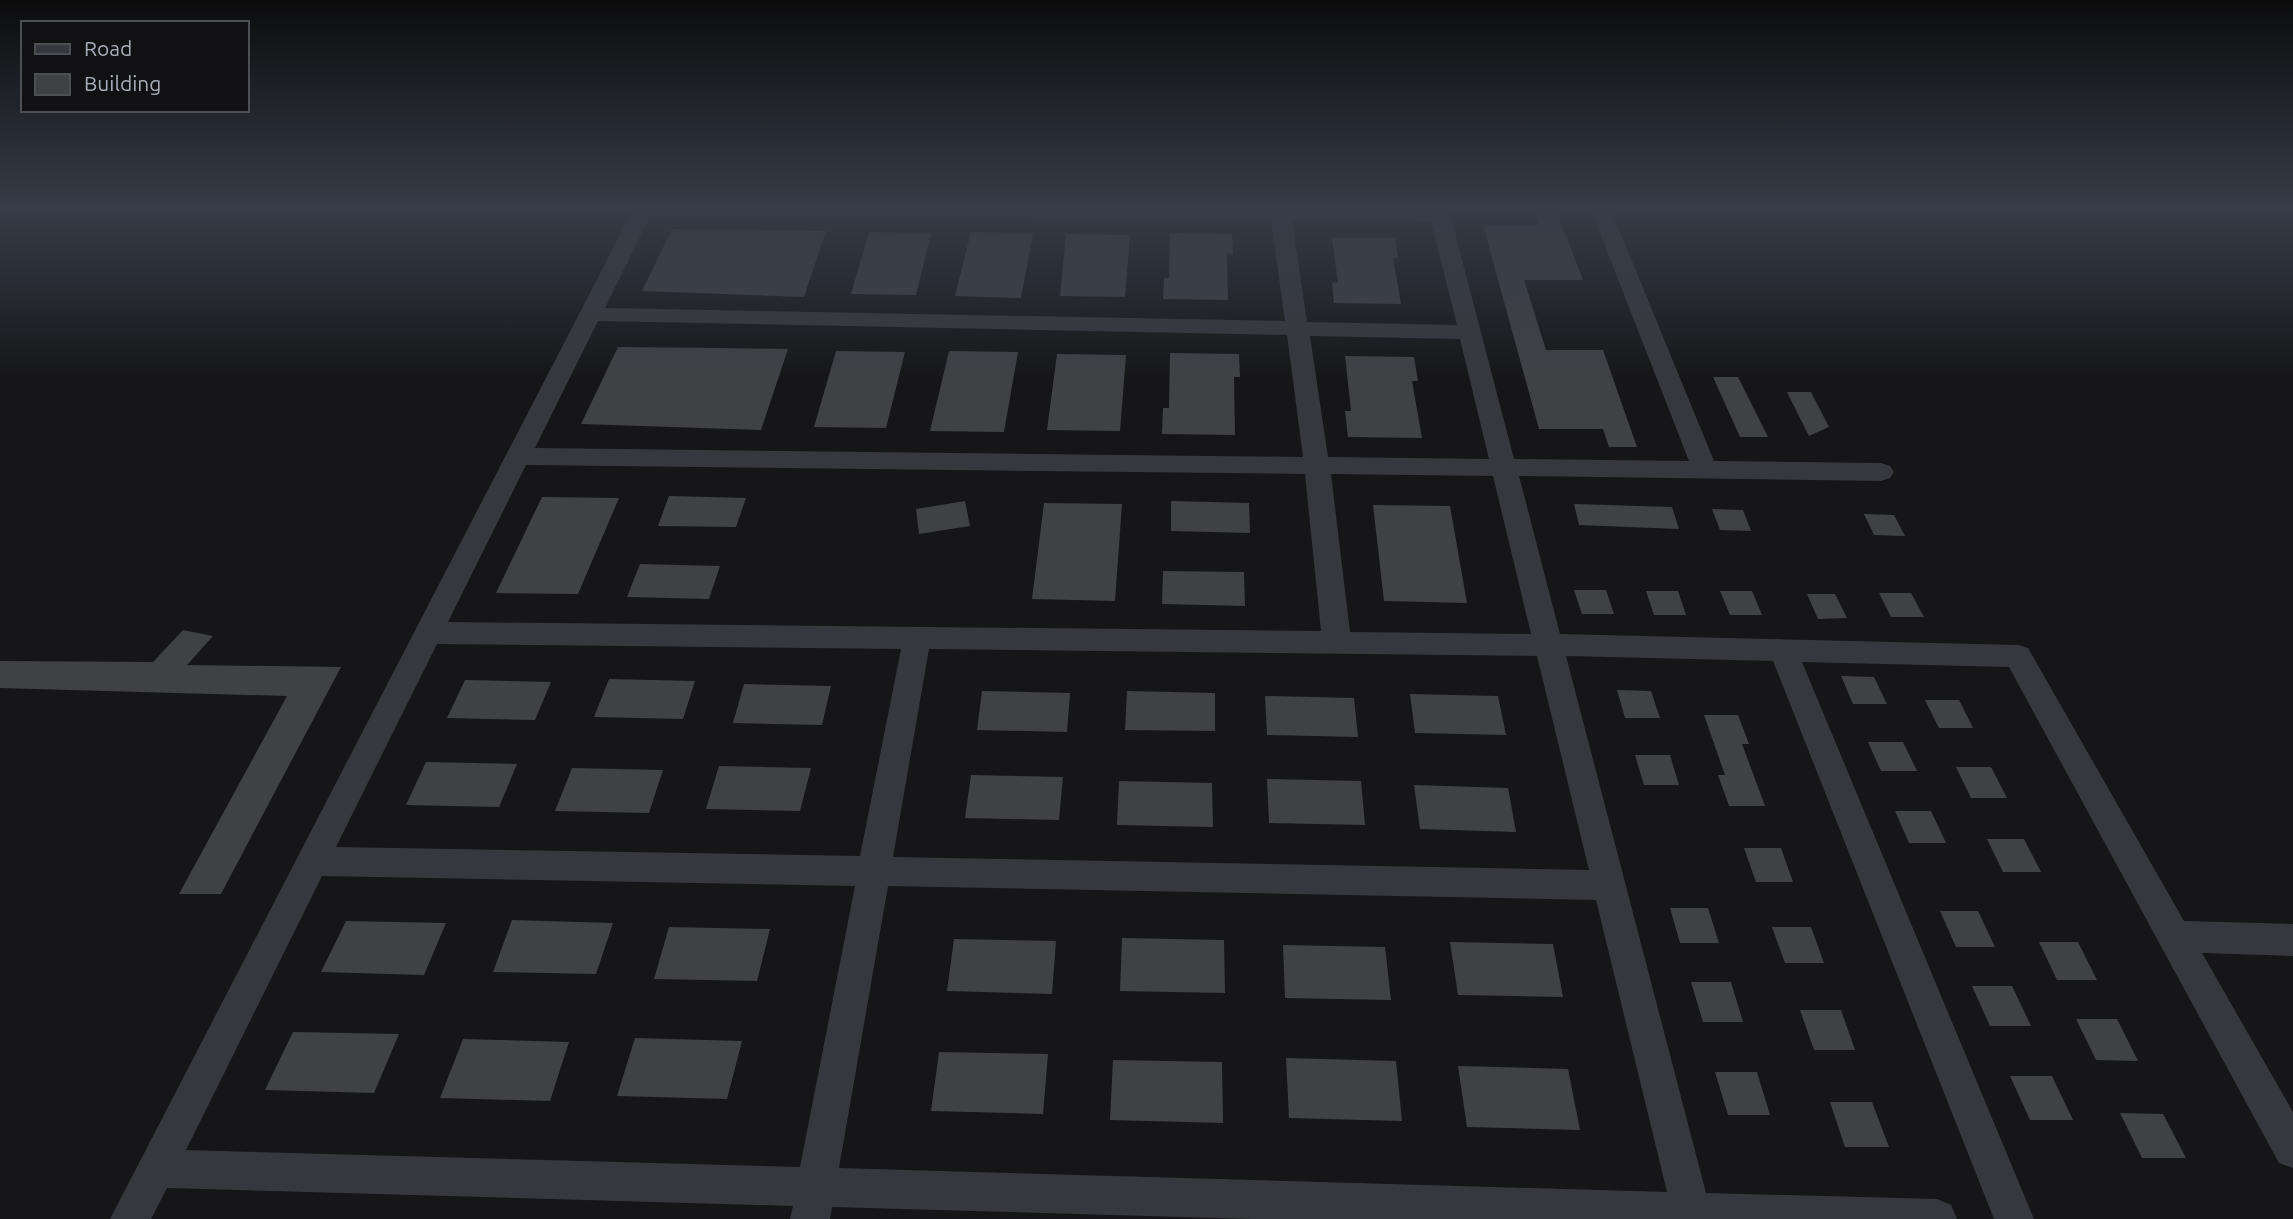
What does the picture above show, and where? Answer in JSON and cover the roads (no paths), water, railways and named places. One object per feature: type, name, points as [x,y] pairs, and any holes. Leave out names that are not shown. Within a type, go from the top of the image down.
[{"type":"street","points":[[130,1219],[615,267]]},
{"type":"street","points":[[1289,267],[1317,466],[1337,642]]},
{"type":"street","points":[[1454,267],[1692,1215]]},
{"type":"street","points":[[1624,267],[1705,470]]},
{"type":"street","points":[[591,314],[1471,332]]},
{"type":"street","points":[[520,456],[1881,472]]},
{"type":"street","points":[[430,633],[1551,645],[2018,656],[2293,1149]]},
{"type":"street","points":[[813,1203],[918,638]]},
{"type":"street","points":[[1783,650],[2014,1219]]},
{"type":"street","points":[[313,861],[1611,885]]},
{"type":"street","points":[[2174,936],[2293,940]]},
{"type":"street","points":[[156,1168],[813,1203],[1937,1219]]}]
